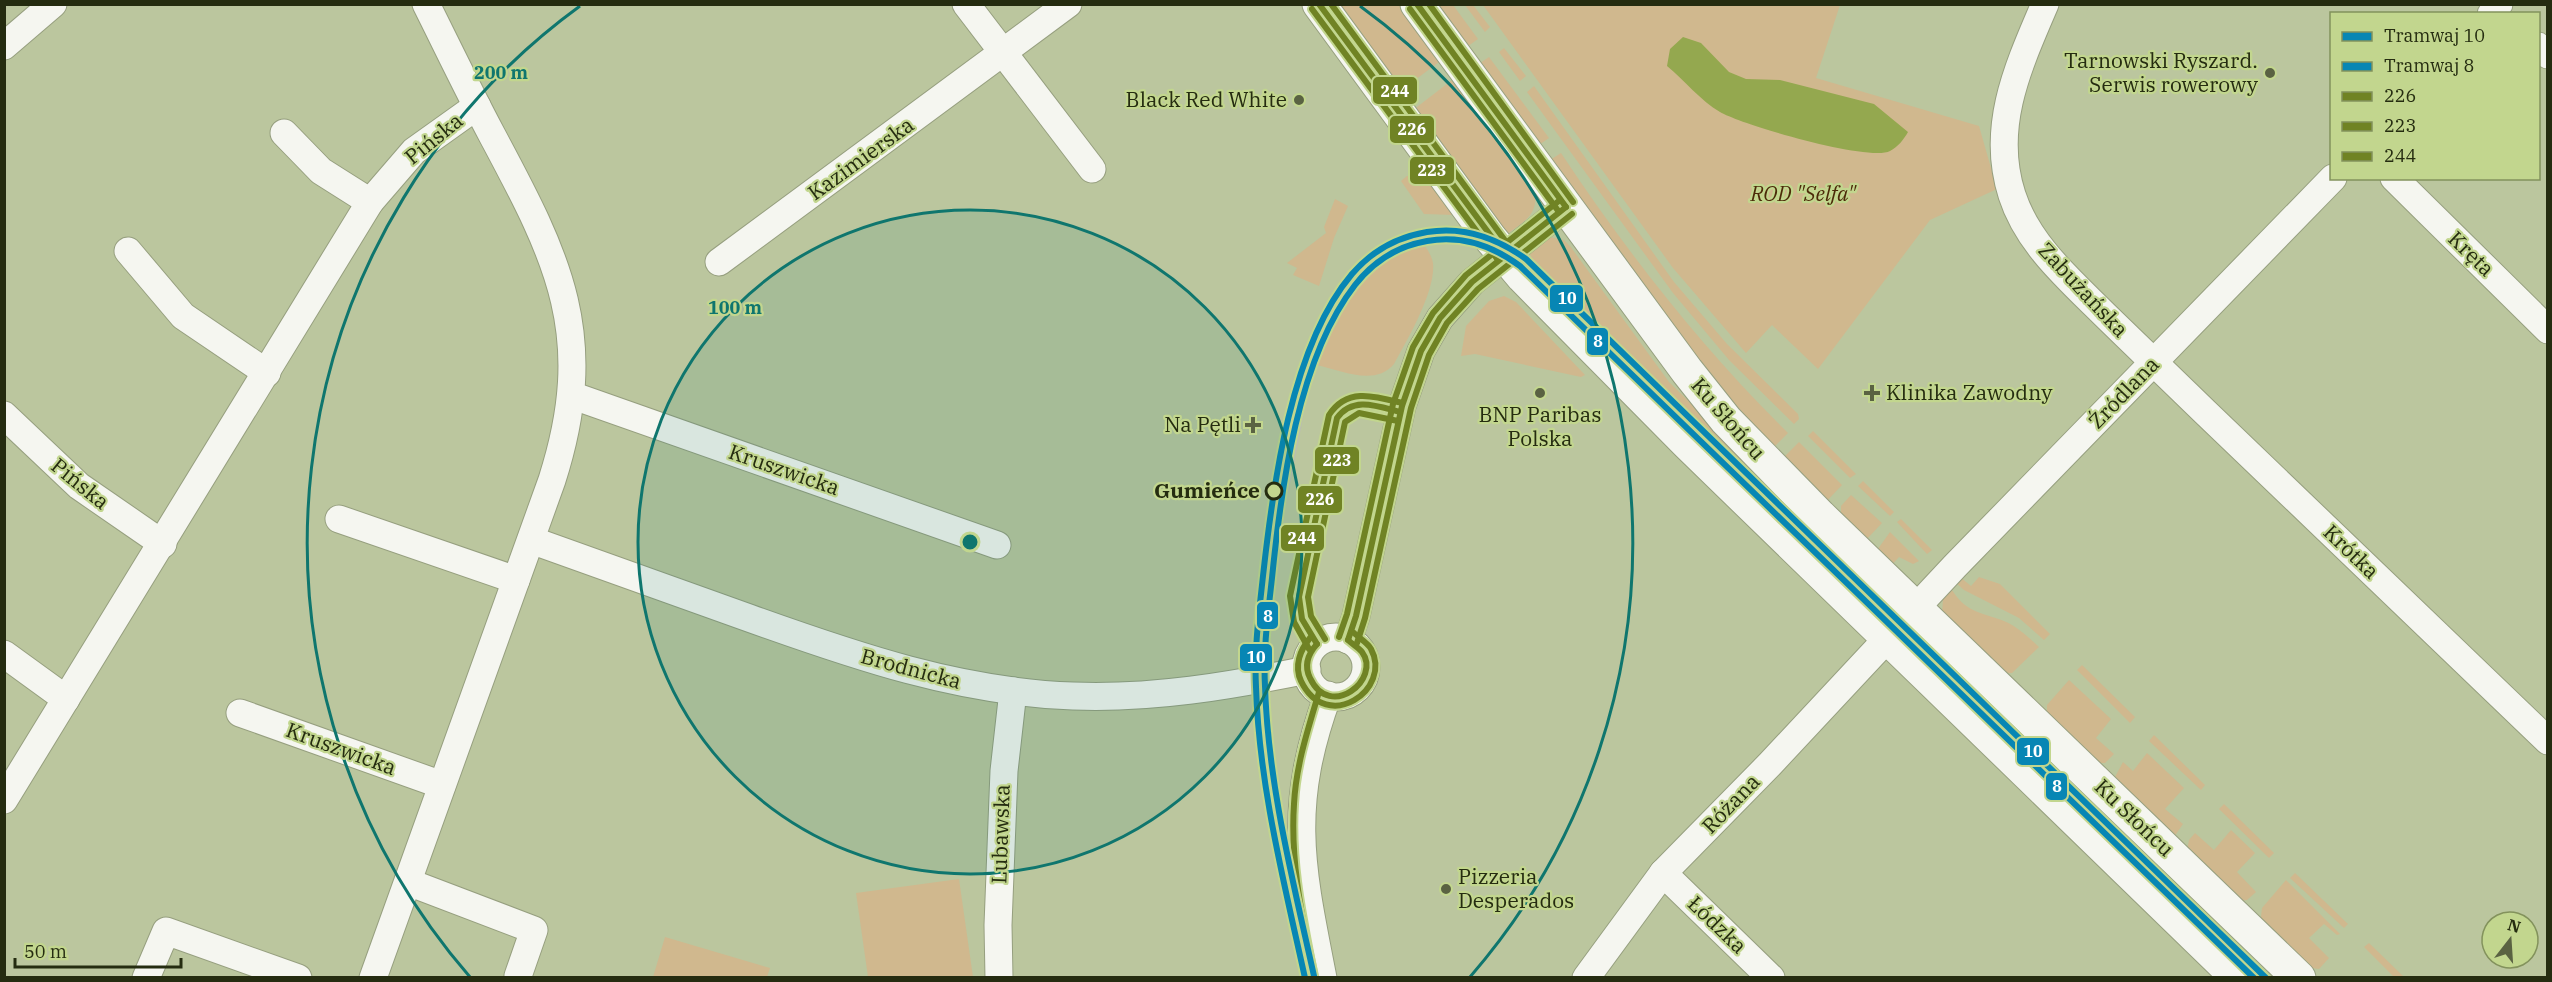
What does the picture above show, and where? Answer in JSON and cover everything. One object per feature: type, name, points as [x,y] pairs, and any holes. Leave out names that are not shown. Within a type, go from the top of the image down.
[{"type":"main road","name":"Ku Słońcu","points":[[1319,4],[1505,255],[1642,399],[2238,978]]},
{"type":"main road","name":"Ku Słońcu","points":[[1417,4],[1726,420],[1916,608],[2299,978]]},
{"type":"street","points":[[4,46],[53,4]]},
{"type":"street","points":[[373,978],[561,452],[571,395],[571,334],[554,261],[531,207],[426,4]]},
{"type":"street","points":[[966,4],[1092,170]]},
{"type":"street","name":"Kazimierska","points":[[719,262],[1068,4]]},
{"type":"street","name":"Zabużańska","points":[[2045,4],[2020,63],[2005,115],[2004,150],[2013,196],[2028,229],[2048,257],[2154,363]]},
{"type":"street","name":"Pińska","points":[[4,800],[163,544],[370,202],[414,152],[477,106]]},
{"type":"street","points":[[284,133],[321,171],[370,202]]},
{"type":"street","name":"Źródlana","points":[[1916,608],[2331,180]]},
{"type":"street","name":"Kręta","points":[[2396,180],[2547,330]]},
{"type":"street","points":[[1348,640],[1356,616],[1402,406],[1414,365],[1445,312],[1472,282],[1566,207]]},
{"type":"street","points":[[128,251],[183,315],[267,373]]},
{"type":"street","name":"Krótka","points":[[2154,363],[2547,741]]},
{"type":"street","name":"Kruszwicka","points":[[571,395],[997,545]]},
{"type":"street","name":"Pińska","points":[[4,415],[79,486],[163,544]]},
{"type":"street","points":[[339,519],[516,580]]},
{"type":"street","name":"Brodnicka","points":[[531,540],[862,657],[921,674],[1012,691],[1074,696],[1153,695],[1224,687],[1307,670]]},
{"type":"street","points":[[1887,639],[1916,608]]},
{"type":"street","points":[[1332,638],[1348,640],[1363,654],[1365,677],[1357,689],[1350,694],[1328,695],[1312,684],[1307,670],[1308,657],[1320,642],[1332,638]]},
{"type":"street","name":"Różana","points":[[1586,978],[1663,873],[1887,639]]},
{"type":"street","points":[[4,654],[66,699]]},
{"type":"street","name":"Lubawska","points":[[999,978],[998,925],[1004,771],[1012,691]]},
{"type":"street","points":[[1323,978],[1304,886],[1300,825],[1308,760],[1328,695]]},
{"type":"street","name":"Kruszwicka","points":[[240,713],[442,785]]},
{"type":"street","name":"Łódzka","points":[[1663,873],[1771,978]]},
{"type":"street","points":[[408,882],[534,930],[518,976]]},
{"type":"street","points":[[146,978],[166,931],[298,978]]},
{"type":"green space","points":[[1334,5],[1404,5],[1443,59],[1399,92]]},
{"type":"green space","points":[[1434,5],[1453,5],[1478,39],[1464,49]]},
{"type":"green space","points":[[1465,5],[1473,5],[1490,27],[1485,32]]},
{"type":"green space","name":"ROD \"Selfa\"","points":[[1483,5],[1840,5],[1816,78],[1979,126],[1997,189],[1930,220],[1818,369],[1772,325],[1746,353],[1673,268]]},
{"type":"green space","points":[[1504,48],[1526,76],[1520,81],[1499,52]]},
{"type":"green space","points":[[1489,57],[1549,138],[1536,147],[1476,66]]},
{"type":"green space","points":[[1456,77],[1535,191],[1535,205],[1530,216],[1509,233],[1505,232],[1413,110]]},
{"type":"green space","points":[[1534,86],[1674,282],[1727,344],[1798,414],[1799,419],[1794,424],[1729,360],[1673,293],[1527,92]]},
{"type":"green space","points":[[1561,153],[1586,191],[1667,299],[1726,368],[1788,433],[1771,450],[1733,408],[1547,162]]},
{"type":"green space","points":[[1425,174],[1454,215],[1424,214],[1401,181],[1407,176]]},
{"type":"green space","points":[[1335,199],[1348,206],[1334,238],[1319,286],[1293,275],[1297,268],[1287,263],[1326,233],[1324,227]]},
{"type":"green space","points":[[1550,237],[1564,240],[1570,246],[1669,382],[1875,585],[1871,590],[1532,258],[1529,253]]},
{"type":"green space","points":[[1419,239],[1431,256],[1433,274],[1420,315],[1394,364],[1386,371],[1368,376],[1316,365],[1327,323],[1348,284],[1379,254],[1398,244]]},
{"type":"green space","points":[[1504,296],[1516,302],[1585,375],[1581,377],[1475,354],[1461,356],[1466,326],[1489,301]]},
{"type":"green space","points":[[1813,431],[1856,474],[1850,478],[1808,436]]},
{"type":"green space","points":[[1799,442],[1842,485],[1824,504],[1782,459]]},
{"type":"green space","points":[[1863,481],[1894,512],[1890,516],[1858,486]]},
{"type":"green space","points":[[1851,495],[1882,523],[1866,540],[1841,517],[1841,506]]},
{"type":"green space","points":[[1901,519],[1932,550],[1927,554],[1897,522]]},
{"type":"green space","points":[[1890,532],[1919,561],[1913,564],[1899,557],[1890,567],[1875,553]]},
{"type":"green space","points":[[1960,577],[1971,586],[1979,577],[2000,584],[2050,634],[2044,640],[2019,618],[1964,590],[1955,582]]},
{"type":"green space","points":[[1950,587],[1967,607],[2009,623],[2039,647],[2012,673],[2006,673],[1942,616],[1943,598]]},
{"type":"green space","points":[[2082,665],[2135,717],[2130,723],[2077,670]]},
{"type":"green space","points":[[2069,680],[2111,719],[2096,738],[2114,754],[2105,763],[2097,763],[2047,714],[2047,705]]},
{"type":"green space","points":[[2154,735],[2205,785],[2201,790],[2149,741]]},
{"type":"green space","points":[[2147,753],[2184,788],[2165,809],[2183,824],[2174,837],[2115,787],[2115,777],[2123,762],[2133,771]]},
{"type":"green space","points":[[2224,804],[2274,853],[2269,858],[2219,809]]},
{"type":"green space","points":[[2231,830],[2255,853],[2237,872],[2256,892],[2247,900],[2241,901],[2187,850],[2189,840],[2195,833],[2214,850]]},
{"type":"green space","points":[[2295,873],[2348,924],[2344,928],[2290,878]]},
{"type":"green space","points":[[959,879],[973,977],[868,977],[856,893]]},
{"type":"green space","points":[[2286,880],[2340,934],[2337,935],[2324,924],[2309,938],[2329,958],[2319,969],[2304,967],[2260,925],[2262,908]]},
{"type":"green space","points":[[665,937],[770,968],[767,977],[653,977]]},
{"type":"green space","points":[[2369,943],[2404,977],[2394,977],[2364,947]]},
{"type":"shaded area","points":[[1683,37],[1701,43],[1729,72],[1746,79],[1780,80],[1874,104],[1908,132],[1893,149],[1878,153],[1833,147],[1778,133],[1733,118],[1706,102],[1667,66],[1670,49]]},
{"type":"tram line","name":"10","points":[[1305,978],[1267,797],[1256,687],[1258,618],[1279,459],[1288,418],[1314,339],[1331,304],[1352,274],[1376,252],[1395,242],[1416,234],[1440,231],[1479,235],[1503,245],[1526,259],[2266,978]]},
{"type":"tram line","name":"8","points":[[1314,976],[1276,796],[1265,686],[1268,618],[1287,465],[1306,386],[1319,349],[1335,315],[1355,285],[1378,262],[1396,251],[1416,243],[1452,240],[1488,248],[1520,266],[2254,978]]},
{"type":"tram line","points":[[1256,653],[1313,363],[1336,298]]},
{"type":"transit line","name":"226","points":[[1319,4],[1505,255]]},
{"type":"transit line","name":"244","points":[[1331,4],[1512,250]]},
{"type":"transit line","name":"226","points":[[1417,4],[1566,207]]},
{"type":"transit line","name":"244","points":[[1429,4],[1573,202]]},
{"type":"transit line","name":"223","points":[[1312,9],[1498,260]]},
{"type":"transit line","name":"223","points":[[1410,9],[1559,212]]},
{"type":"transit line","name":"244","points":[[1339,637],[1347,614],[1393,404],[1413,347],[1433,313],[1466,275],[1560,200]]},
{"type":"transit line","name":"226","points":[[1348,640],[1356,616],[1402,406],[1421,351],[1440,318],[1472,282],[1566,207]]},
{"type":"transit line","name":"223","points":[[1357,643],[1365,618],[1411,408],[1429,355],[1447,323],[1478,289],[1572,214]]},
{"type":"transit line","name":"244","points":[[1309,649],[1294,622],[1290,596],[1329,415],[1336,406],[1353,397],[1372,396],[1402,403]]},
{"type":"transit line","name":"226","points":[[1317,644],[1302,619],[1299,597],[1337,418],[1350,407],[1366,404],[1400,412]]},
{"type":"transit line","name":"223","points":[[1325,639],[1311,616],[1308,597],[1345,422],[1359,413],[1398,421]]},
{"type":"transit line","name":"223","points":[[1310,638],[1299,658],[1298,670],[1301,681],[1312,697],[1326,704],[1340,705],[1354,700],[1365,691],[1373,678],[1375,664],[1371,649],[1354,633]]},
{"type":"transit line","name":"226","points":[[1317,644],[1308,660],[1307,669],[1310,678],[1319,690],[1329,696],[1341,696],[1360,683],[1365,674],[1366,663],[1362,652],[1348,640]]},
{"type":"transit line","name":"244","points":[[1314,978],[1298,892],[1293,826],[1295,790],[1300,761],[1319,692]]},
{"type":"place","name":"Tarnowski Ryszard. Serwis rowerowy","points":[[2270,73]]},
{"type":"place","name":"Black Red White","points":[[1299,100]]},
{"type":"place","name":"BNP Paribas Polska","points":[[1540,393]]},
{"type":"place","name":"Klinika Zawodny","points":[[1872,393]]},
{"type":"place","name":"Na Pętli","points":[[1253,425]]},
{"type":"place","name":"Gumieńce","points":[[1274,491]]},
{"type":"place","name":"Pizzeria Desperados","points":[[1446,889]]}]
